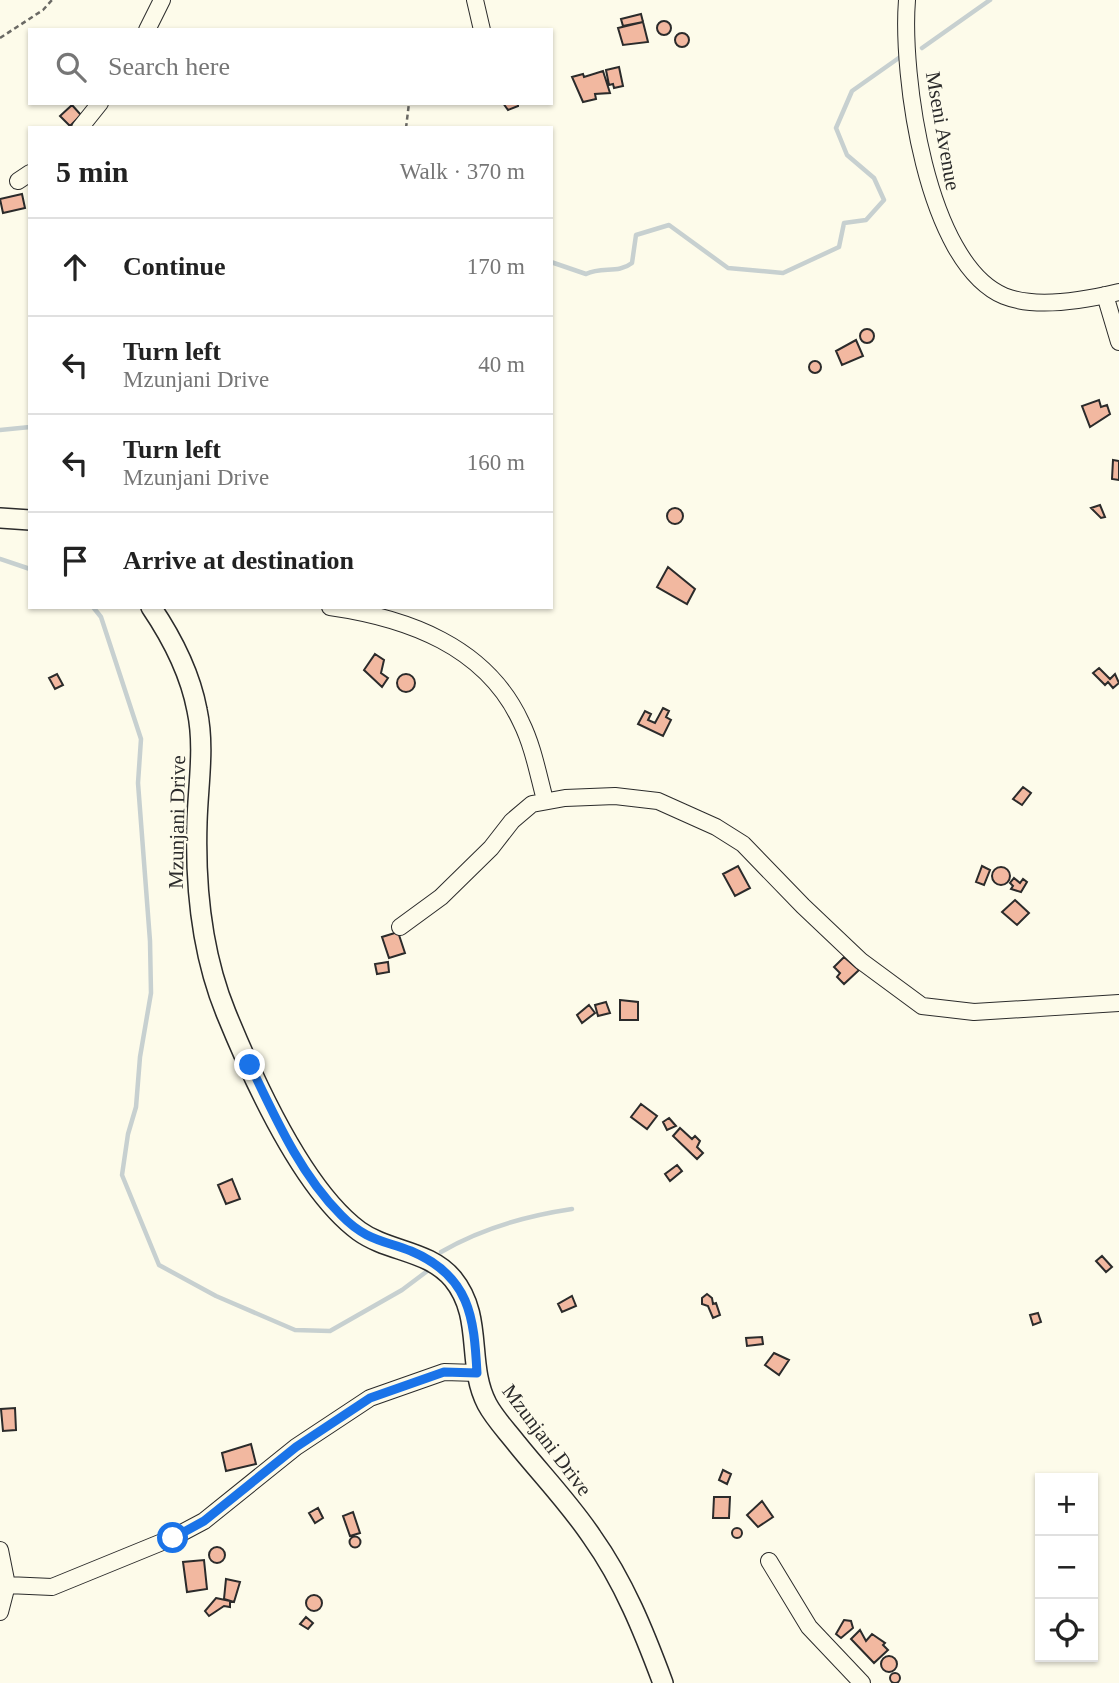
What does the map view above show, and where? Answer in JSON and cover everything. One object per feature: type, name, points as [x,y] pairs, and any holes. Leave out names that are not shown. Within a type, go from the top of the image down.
[{"type":"main road","points":[[0,518],[28,520]]},
{"type":"main road","name":"Mzunjani Drive","points":[[152,609],[186,672],[197,710],[201,747],[197,890],[225,1011],[282,1130],[318,1189],[341,1216],[361,1232],[432,1263],[447,1272],[461,1290],[474,1324],[477,1373],[481,1390],[493,1414],[592,1535],[636,1611],[663,1683]]},
{"type":"street","points":[[148,28],[162,0]]},
{"type":"street","points":[[475,0],[482,28]]},
{"type":"street","name":"Mseni Avenue","points":[[907,0],[905,29],[929,190],[942,223],[964,262],[993,290],[1025,302],[1055,302],[1112,294]]},
{"type":"street","points":[[82,126],[98,105]]},
{"type":"street","points":[[1112,294],[1119,342]]},
{"type":"street","points":[[344,609],[380,614],[408,624],[445,642],[472,660],[510,702],[520,719],[545,800]]},
{"type":"street","points":[[400,927],[426,911],[466,873],[522,812],[545,800],[615,796],[658,801],[716,827],[743,844],[861,961],[922,1006],[941,1010],[996,1011],[1119,1003]]},
{"type":"street","points":[[7,1585],[52,1587],[173,1538],[204,1521],[296,1447],[370,1398],[444,1372],[477,1373]]},
{"type":"street","points":[[0,1550],[7,1585],[0,1612]]},
{"type":"street","points":[[769,1561],[809,1627],[862,1683]]},
{"type":"path","points":[[0,38],[43,10],[52,0]]},
{"type":"path","points":[[406,126],[409,105]]},
{"type":"building","points":[[641,14],[643,22],[623,26],[621,19]]},
{"type":"building","points":[[664,21],[669,23],[669,33],[664,35],[659,33],[657,28],[659,23]]},
{"type":"building","points":[[643,22],[648,42],[623,45],[618,28]]},
{"type":"building","points":[[682,33],[687,35],[687,45],[682,47],[677,45],[675,40],[677,35]]},
{"type":"building","points":[[619,67],[623,86],[614,88],[613,84],[609,85],[606,70]]},
{"type":"building","points":[[603,71],[610,93],[595,94],[596,99],[583,102],[572,77],[583,74],[584,77]]},
{"type":"building","points":[[72,105],[81,115],[70,126],[60,116]]},
{"type":"building","points":[[504,105],[518,105],[518,106],[508,110]]},
{"type":"building","points":[[22,194],[25,208],[3,213],[0,199]]},
{"type":"building","points":[[867,329],[872,331],[872,341],[867,343],[862,341],[860,336],[862,331]]},
{"type":"building","points":[[856,340],[863,356],[842,365],[836,351]]},
{"type":"building","points":[[815,361],[821,367],[815,373],[809,367]]},
{"type":"building","points":[[1099,400],[1101,407],[1107,405],[1110,414],[1090,427],[1082,406]]},
{"type":"building","points":[[1113,460],[1119,461],[1119,480],[1112,479]]},
{"type":"building","points":[[1100,505],[1105,517],[1101,518],[1091,508]]},
{"type":"building","points":[[672,508],[678,508],[683,516],[681,522],[672,524],[667,519],[667,513]]},
{"type":"building","points":[[668,567],[695,589],[687,604],[657,587]]},
{"type":"building","points":[[375,654],[384,660],[381,673],[388,678],[382,687],[364,670]]},
{"type":"building","points":[[1099,668],[1110,679],[1115,674],[1119,683],[1113,688],[1108,682],[1105,685],[1093,673]]},
{"type":"building","points":[[57,674],[63,685],[55,689],[49,678]]},
{"type":"building","points":[[406,674],[412,677],[415,683],[412,689],[406,692],[400,689],[397,683],[400,677]]},
{"type":"building","points":[[663,708],[669,711],[666,717],[671,720],[663,736],[638,724],[645,711],[651,714],[648,720],[655,723]]},
{"type":"building","points":[[1023,787],[1031,793],[1022,805],[1013,799]]},
{"type":"building","points":[[738,866],[750,888],[735,896],[723,874]]},
{"type":"building","points":[[982,866],[990,870],[984,885],[976,882]]},
{"type":"building","points":[[1001,867],[1007,870],[1010,876],[1007,882],[1001,885],[995,882],[992,876],[995,870]]},
{"type":"building","points":[[1014,878],[1020,883],[1023,879],[1027,882],[1021,892],[1011,889],[1013,886],[1010,883]]},
{"type":"building","points":[[1015,900],[1029,913],[1017,925],[1002,912]]},
{"type":"building","points":[[398,932],[405,953],[389,958],[382,937]]},
{"type":"building","points":[[844,957],[859,970],[844,984],[837,977],[840,973],[834,967]]},
{"type":"building","points":[[388,962],[389,972],[377,974],[375,964]]},
{"type":"building","points":[[620,1000],[638,1002],[638,1020],[620,1020]]},
{"type":"building","points":[[606,1002],[610,1013],[598,1016],[595,1005]]},
{"type":"building","points":[[589,1005],[595,1013],[582,1023],[577,1015]]},
{"type":"building","points":[[641,1104],[657,1116],[647,1129],[631,1117]]},
{"type":"building","points":[[669,1118],[676,1126],[667,1130],[663,1122]]},
{"type":"building","points":[[680,1128],[692,1139],[695,1136],[700,1141],[697,1147],[703,1153],[697,1159],[673,1136]]},
{"type":"building","points":[[677,1165],[682,1171],[670,1181],[665,1174]]},
{"type":"building","points":[[232,1179],[240,1199],[226,1204],[218,1185]]},
{"type":"building","points":[[1102,1256],[1112,1267],[1106,1272],[1096,1261]]},
{"type":"building","points":[[707,1294],[712,1298],[713,1304],[716,1303],[720,1315],[713,1318],[708,1306],[702,1304],[702,1298]]},
{"type":"building","points":[[572,1296],[576,1306],[562,1312],[558,1304]]},
{"type":"building","points":[[1038,1313],[1041,1322],[1033,1325],[1030,1315]]},
{"type":"building","points":[[762,1337],[763,1344],[747,1346],[746,1338]]},
{"type":"building","points":[[774,1353],[789,1360],[779,1375],[765,1365]]},
{"type":"building","points":[[15,1408],[16,1430],[3,1431],[1,1409]]},
{"type":"building","points":[[251,1444],[256,1464],[226,1471],[222,1453]]},
{"type":"building","points":[[723,1470],[731,1474],[727,1484],[719,1480]]},
{"type":"building","points":[[714,1497],[730,1497],[729,1518],[713,1518]]},
{"type":"building","points":[[762,1501],[773,1517],[758,1527],[747,1515]]},
{"type":"building","points":[[318,1508],[323,1518],[315,1523],[309,1513]]},
{"type":"building","points":[[353,1512],[360,1533],[350,1536],[343,1516]]},
{"type":"building","points":[[737,1528],[741,1529],[741,1537],[737,1538],[733,1537],[732,1533],[733,1529]]},
{"type":"building","points":[[355,1537],[359,1538],[359,1546],[355,1547],[351,1546],[350,1542],[351,1538]]},
{"type":"building","points":[[217,1547],[225,1555],[217,1563],[209,1555]]},
{"type":"building","points":[[204,1560],[207,1589],[187,1592],[183,1562]]},
{"type":"building","points":[[226,1579],[240,1582],[234,1602],[224,1599]]},
{"type":"building","points":[[314,1595],[320,1597],[320,1609],[314,1611],[308,1609],[306,1603],[308,1597]]},
{"type":"building","points":[[216,1598],[230,1601],[230,1607],[224,1606],[209,1616],[205,1611]]},
{"type":"building","points":[[306,1617],[313,1623],[308,1629],[300,1624]]},
{"type":"building","points":[[844,1620],[851,1621],[853,1628],[841,1638],[836,1634]]},
{"type":"building","points":[[860,1630],[866,1641],[872,1634],[885,1643],[883,1645],[888,1650],[874,1663],[851,1639]]},
{"type":"building","points":[[889,1656],[895,1658],[895,1670],[889,1672],[883,1670],[881,1664],[883,1658]]},
{"type":"building","points":[[895,1673],[899,1674],[899,1682],[895,1683],[891,1682],[890,1678],[891,1674]]},
{"type":"waterway","points":[[922,48],[990,0]]},
{"type":"waterway","points":[[553,263],[586,274],[621,268],[632,263],[636,235],[669,225],[728,268],[783,273],[839,247],[844,223],[866,220],[884,200],[874,178],[847,155],[836,128],[852,91],[903,55]]},
{"type":"waterway","points":[[0,430],[28,427]]},
{"type":"waterway","points":[[0,559],[28,568]]},
{"type":"waterway","points":[[95,609],[101,617],[141,739],[138,783],[150,941],[151,993],[140,1057],[136,1107],[128,1134],[122,1175],[159,1265],[216,1296],[295,1330],[330,1331],[402,1290],[426,1272]]},
{"type":"waterway","points":[[441,1252],[504,1224],[572,1209]]},
{"type":"route","points":[[173,1538],[204,1521],[296,1447],[370,1398],[405,1388],[444,1372],[477,1373],[474,1324],[461,1290],[447,1272],[411,1251],[379,1243],[341,1216],[318,1189],[282,1130],[250,1065]]}]
